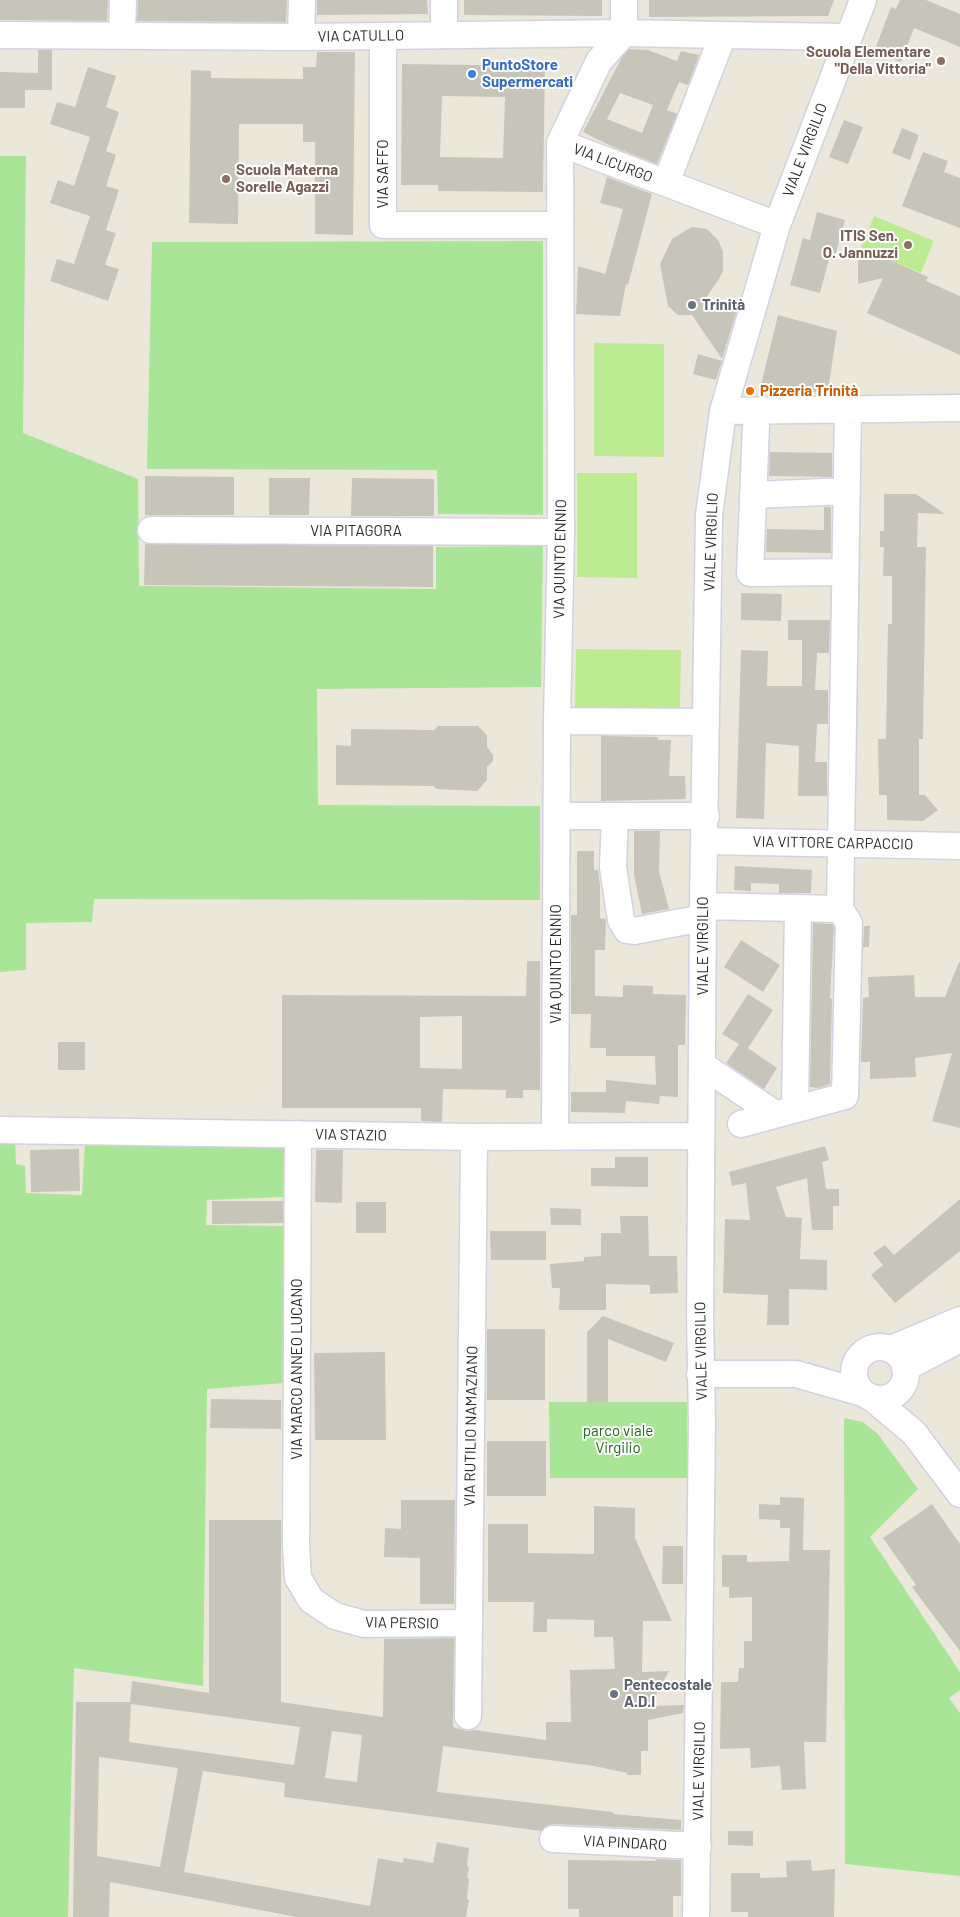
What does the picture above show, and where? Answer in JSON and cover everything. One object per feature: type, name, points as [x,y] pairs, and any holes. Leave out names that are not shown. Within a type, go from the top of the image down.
[{"type":"street","points":[[122,36],[123,0]]},
{"type":"street","points":[[301,37],[302,0]]},
{"type":"street","points":[[444,0],[444,35]]},
{"type":"street","points":[[624,0],[624,33]]},
{"type":"street","name":"VIALE VIRGILIO","points":[[696,1917],[702,1422],[700,1374],[703,912],[706,828],[710,515],[723,411],[777,225],[863,0]]},
{"type":"street","name":"VIA CATULLO","points":[[0,34],[301,37],[624,33],[848,37]]},
{"type":"street","name":"VIA QUINTO ENNIO","points":[[555,1137],[557,721],[561,532],[560,143],[599,61],[624,33]]},
{"type":"street","points":[[666,183],[723,35]]},
{"type":"street","name":"VIA SAFFO","points":[[383,36],[383,225],[560,225]]},
{"type":"street","name":"VIA LICURGO","points":[[560,143],[777,225]]},
{"type":"street","points":[[723,411],[960,408]]},
{"type":"street","points":[[741,1124],[845,1096],[849,923],[840,909],[848,410]]},
{"type":"street","points":[[756,427],[750,574],[845,572]]},
{"type":"street","points":[[753,495],[847,491]]},
{"type":"street","name":"VIA PITAGORA","points":[[151,530],[561,532]]},
{"type":"street","points":[[557,721],[706,722]]},
{"type":"street","name":"VIA VITTORE CARPACCIO","points":[[557,816],[615,816],[841,843],[960,846]]},
{"type":"street","points":[[615,816],[613,867],[621,920],[626,930],[634,931],[703,912],[798,908],[840,909]]},
{"type":"street","points":[[785,1112],[798,908]]},
{"type":"street","points":[[702,1065],[785,1112]]},
{"type":"street","name":"VIA STAZIO","points":[[0,1130],[474,1137],[702,1136]]},
{"type":"street","name":"VIA MARCO ANNEO LUCANO","points":[[298,1134],[296,1546],[298,1578],[310,1600]]},
{"type":"street","name":"VIA RUTILIO NAMAZIANO","points":[[468,1716],[474,1137]]},
{"type":"street","points":[[796,1374],[867,1395],[889,1397],[900,1368],[960,1320]]},
{"type":"street","points":[[900,1368],[960,1339]]},
{"type":"street","points":[[700,1374],[796,1374],[861,1355],[875,1347],[900,1368],[914,1433]]},
{"type":"street","points":[[861,1355],[854,1369],[854,1377],[867,1395],[914,1433],[960,1494]]},
{"type":"street","name":"VIA PERSIO","points":[[310,1600],[335,1616],[364,1624],[469,1624]]},
{"type":"street","name":"VIA PINDARO","points":[[553,1839],[698,1846]]},
{"type":"green space","points":[[0,156],[26,156],[23,433],[138,479],[139,586],[436,589],[436,547],[543,546],[541,687],[317,689],[318,805],[540,806],[540,900],[94,899],[92,922],[26,923],[26,970],[0,972]]},
{"type":"green space","points":[[874,216],[934,241],[921,273],[861,247]]},
{"type":"green space","points":[[543,241],[543,515],[438,514],[437,470],[147,469],[152,242]]},
{"type":"green space","points":[[594,343],[664,344],[664,457],[594,456]]},
{"type":"green space","points":[[577,473],[637,473],[637,578],[577,577]]},
{"type":"green space","points":[[576,649],[681,650],[680,711],[575,710]]},
{"type":"green space","points":[[15,1137],[16,1164],[25,1166],[26,1193],[82,1195],[85,1141],[284,1142],[284,1197],[207,1200],[206,1225],[285,1226],[283,1383],[207,1389],[203,1686],[74,1668],[68,1917],[0,1917],[0,1138]]},
{"type":"green space","name":"parco viale Virgilio","points":[[549,1402],[687,1402],[687,1478],[550,1478]]},
{"type":"green space","points":[[844,1418],[863,1422],[878,1434],[918,1489],[870,1537],[960,1672],[960,1690],[949,1698],[960,1713],[960,1876],[845,1864]]},
{"type":"building","points":[[0,0],[108,0],[107,21],[0,20]]},
{"type":"building","points":[[138,0],[287,0],[286,22],[137,21]]},
{"type":"building","points":[[317,0],[427,0],[428,14],[317,15]]},
{"type":"building","points":[[464,0],[602,0],[602,16],[464,15]]},
{"type":"building","points":[[649,0],[834,0],[828,16],[649,17]]},
{"type":"building","points":[[900,0],[926,0],[960,14],[960,47],[914,28],[901,62],[874,52],[891,7],[896,9]]},
{"type":"building","points":[[629,49],[648,50],[677,61],[681,51],[699,55],[688,85],[679,82],[667,110],[677,114],[657,164],[611,146],[583,132],[622,57]],"holes":[[[620,93],[653,105],[642,133],[607,119]]]},
{"type":"building","points":[[38,50],[52,50],[52,90],[25,90],[25,108],[0,108],[0,72],[38,73]]},
{"type":"building","points":[[317,52],[355,52],[353,235],[315,234],[315,142],[303,142],[303,124],[239,124],[238,224],[189,223],[191,70],[211,71],[211,78],[303,79],[303,67],[316,67]]},
{"type":"building","points":[[402,64],[545,66],[543,192],[438,191],[438,185],[401,185]],"holes":[[[442,96],[505,97],[503,158],[440,157]]]},
{"type":"building","points":[[88,67],[116,76],[106,107],[119,112],[106,151],[116,155],[106,186],[119,190],[106,230],[116,233],[105,265],[119,269],[108,301],[50,281],[57,259],[74,264],[90,216],[50,203],[58,180],[74,186],[90,137],[50,124],[57,102],[75,107]]},
{"type":"building","points":[[844,120],[863,127],[848,164],[829,157]]},
{"type":"building","points":[[902,128],[919,135],[910,160],[892,153]]},
{"type":"building","points":[[923,152],[948,161],[944,172],[960,178],[960,228],[902,206]]},
{"type":"building","points":[[607,177],[652,194],[628,285],[626,284],[620,316],[576,314],[578,266],[605,274],[623,209],[600,203]]},
{"type":"building","points":[[817,212],[845,220],[834,260],[829,259],[820,293],[790,285],[803,238],[810,240]]},
{"type":"building","name":"Trinità","points":[[692,227],[707,229],[718,240],[723,251],[723,270],[704,301],[737,310],[722,359],[692,315],[678,315],[668,306],[660,264],[672,239]]},
{"type":"building","points":[[858,251],[875,259],[877,254],[928,277],[926,281],[960,296],[960,355],[867,313],[883,278],[858,284]]},
{"type":"building","points":[[778,315],[837,331],[828,391],[785,395],[760,389]]},
{"type":"building","points":[[698,354],[722,361],[716,380],[693,374]]},
{"type":"building","points":[[770,452],[832,453],[832,477],[769,476]]},
{"type":"building","points":[[145,476],[234,477],[234,515],[145,515]]},
{"type":"building","points":[[269,478],[310,478],[309,515],[269,515]]},
{"type":"building","points":[[352,478],[434,479],[434,516],[351,516]]},
{"type":"building","points":[[884,494],[916,494],[945,514],[918,513],[917,547],[926,547],[923,739],[919,739],[919,795],[925,795],[938,810],[923,821],[887,820],[887,795],[879,795],[878,739],[886,739],[888,624],[892,624],[892,576],[883,576],[884,547],[880,547],[880,531],[884,531]]},
{"type":"building","points":[[824,507],[831,507],[831,553],[766,552],[767,529],[824,530]]},
{"type":"building","points":[[145,544],[433,546],[433,587],[144,585]]},
{"type":"building","points":[[741,593],[782,594],[781,621],[741,620]]},
{"type":"building","points":[[788,620],[830,620],[829,653],[817,653],[815,690],[828,690],[828,724],[817,724],[815,762],[827,762],[827,796],[798,796],[799,746],[766,743],[764,819],[736,818],[741,650],[768,651],[767,686],[802,686],[802,640],[788,640]]},
{"type":"building","points":[[438,726],[478,726],[487,735],[487,747],[493,755],[493,761],[487,767],[487,780],[477,791],[437,789],[433,786],[336,785],[336,745],[351,746],[351,729],[434,730]]},
{"type":"building","points":[[601,736],[658,737],[658,740],[671,740],[669,776],[685,776],[686,799],[601,801]]},
{"type":"building","points":[[634,831],[660,831],[659,871],[669,909],[642,914],[634,875]]},
{"type":"building","points":[[577,851],[594,851],[594,870],[598,870],[600,885],[600,918],[606,919],[605,950],[595,950],[595,996],[623,997],[623,985],[653,986],[653,994],[686,995],[685,1045],[678,1045],[678,1097],[660,1096],[659,1104],[626,1101],[625,1113],[571,1112],[571,1092],[606,1092],[606,1080],[656,1085],[655,1056],[606,1056],[606,1048],[590,1048],[591,1014],[571,1014],[571,915],[577,915]]},
{"type":"building","points":[[735,866],[812,870],[811,893],[779,893],[779,884],[751,883],[751,891],[734,890]]},
{"type":"building","points":[[813,923],[832,924],[834,927],[830,998],[832,999],[830,1084],[818,1088],[810,1087]]},
{"type":"building","points":[[864,926],[870,926],[869,947],[863,947]]},
{"type":"building","points":[[741,940],[780,965],[763,992],[724,967]]},
{"type":"building","points":[[527,961],[540,961],[540,1090],[523,1090],[523,1098],[506,1098],[506,1090],[443,1089],[442,1122],[421,1121],[421,1108],[282,1108],[282,995],[526,996]],"holes":[[[462,1016],[462,1069],[420,1068],[420,1017]]]},
{"type":"building","points":[[959,962],[960,1128],[932,1121],[952,1053],[915,1058],[916,1077],[870,1079],[870,1062],[861,1062],[863,998],[869,997],[868,977],[914,975],[915,997],[945,997]]},
{"type":"building","points":[[748,994],[773,1010],[748,1048],[777,1068],[764,1089],[726,1063],[739,1044],[722,1034]]},
{"type":"building","points":[[58,1042],[85,1042],[85,1070],[58,1070]]},
{"type":"building","points":[[825,1146],[829,1160],[822,1162],[826,1189],[839,1189],[839,1206],[833,1206],[833,1230],[812,1230],[807,1178],[776,1187],[786,1217],[802,1218],[800,1259],[827,1260],[827,1290],[789,1289],[789,1325],[767,1325],[768,1295],[723,1293],[725,1219],[750,1220],[746,1183],[732,1186],[729,1172]]},
{"type":"building","points":[[79,1149],[80,1191],[31,1192],[30,1150]]},
{"type":"building","points":[[316,1150],[343,1150],[342,1203],[315,1202]]},
{"type":"building","points":[[615,1157],[648,1157],[648,1187],[591,1186],[591,1168],[615,1168]]},
{"type":"building","points":[[960,1199],[960,1251],[895,1303],[871,1275],[883,1265],[873,1253],[885,1245],[894,1255]]},
{"type":"building","points":[[212,1201],[283,1201],[283,1223],[212,1224]]},
{"type":"building","points":[[356,1202],[386,1202],[386,1233],[356,1233]]},
{"type":"building","points":[[550,1208],[581,1209],[581,1225],[551,1225]]},
{"type":"building","points":[[620,1216],[648,1216],[649,1256],[677,1256],[678,1293],[650,1294],[650,1285],[606,1284],[606,1310],[559,1310],[560,1288],[552,1288],[550,1264],[584,1261],[584,1257],[601,1256],[601,1233],[621,1233]]},
{"type":"building","points":[[490,1231],[546,1231],[546,1260],[491,1260]]},
{"type":"building","points":[[603,1316],[674,1343],[666,1362],[608,1339],[608,1402],[587,1402],[587,1332]]},
{"type":"building","points":[[487,1329],[545,1329],[545,1400],[487,1400]]},
{"type":"building","points":[[385,1352],[386,1440],[315,1440],[314,1353]]},
{"type":"building","points":[[211,1399],[281,1400],[281,1429],[210,1428]]},
{"type":"building","points":[[487,1441],[546,1441],[546,1496],[487,1496]]},
{"type":"building","points":[[780,1497],[804,1498],[803,1550],[830,1550],[826,1742],[804,1742],[806,1789],[782,1790],[780,1766],[751,1768],[750,1748],[720,1749],[721,1682],[738,1682],[739,1668],[744,1668],[744,1641],[752,1641],[752,1597],[729,1598],[729,1587],[722,1587],[722,1555],[747,1555],[747,1562],[789,1561],[790,1528],[780,1528],[780,1520],[759,1519],[759,1504],[780,1505]]},
{"type":"building","points":[[401,1500],[455,1500],[454,1604],[420,1604],[420,1558],[384,1557],[385,1528],[401,1529]]},
{"type":"building","points":[[932,1504],[960,1544],[960,1651],[912,1587],[916,1585],[883,1538]]},
{"type":"building","points":[[594,1506],[635,1508],[635,1538],[672,1621],[643,1621],[642,1672],[669,1671],[650,1706],[684,1705],[683,1713],[648,1720],[648,1751],[641,1751],[641,1775],[627,1775],[627,1773],[594,1766],[443,1746],[437,1792],[613,1812],[613,1814],[681,1820],[681,1830],[554,1824],[546,1826],[541,1831],[284,1797],[285,1783],[203,1771],[184,1872],[370,1906],[378,1858],[403,1863],[404,1858],[433,1863],[437,1842],[469,1848],[467,1899],[469,1900],[466,1917],[297,1917],[110,1882],[109,1917],[73,1917],[76,1702],[130,1702],[132,1681],[209,1693],[209,1520],[281,1520],[281,1702],[383,1717],[384,1639],[454,1638],[453,1727],[467,1731],[474,1730],[546,1740],[546,1722],[571,1722],[570,1670],[615,1669],[613,1637],[594,1637],[594,1620],[547,1619],[547,1632],[533,1632],[534,1602],[488,1602],[488,1524],[528,1524],[528,1553],[594,1554]],"holes":[[[131,1704],[300,1727],[294,1765],[129,1742]],[[332,1731],[362,1735],[357,1782],[325,1778]],[[99,1757],[178,1768],[160,1867],[97,1856]]]},
{"type":"building","points":[[663,1546],[683,1546],[683,1584],[662,1584]]},
{"type":"building","points":[[728,1831],[753,1831],[753,1846],[728,1845]]},
{"type":"building","points":[[656,1859],[681,1860],[681,1896],[673,1896],[673,1917],[579,1917],[579,1909],[568,1909],[568,1860],[656,1861]]},
{"type":"building","points":[[811,1860],[812,1871],[835,1869],[834,1917],[748,1917],[748,1912],[731,1912],[731,1873],[760,1873],[760,1878],[787,1877],[786,1861]]},
{"type":"place","name":"Scuola Elementare \"Della Vittoria\"","points":[[941,61]]},
{"type":"place","name":"PuntoStore Supermercati","points":[[472,74]]},
{"type":"place","name":"Scuola Materna Sorelle Agazzi","points":[[226,179]]},
{"type":"place","name":"ITIS Sen. O. Jannuzzi","points":[[908,245]]},
{"type":"place","name":"Trinità","points":[[692,305]]},
{"type":"place","name":"Pizzeria Trinità","points":[[750,391]]},
{"type":"place","name":"Pentecostale A.D.I","points":[[614,1694]]}]
